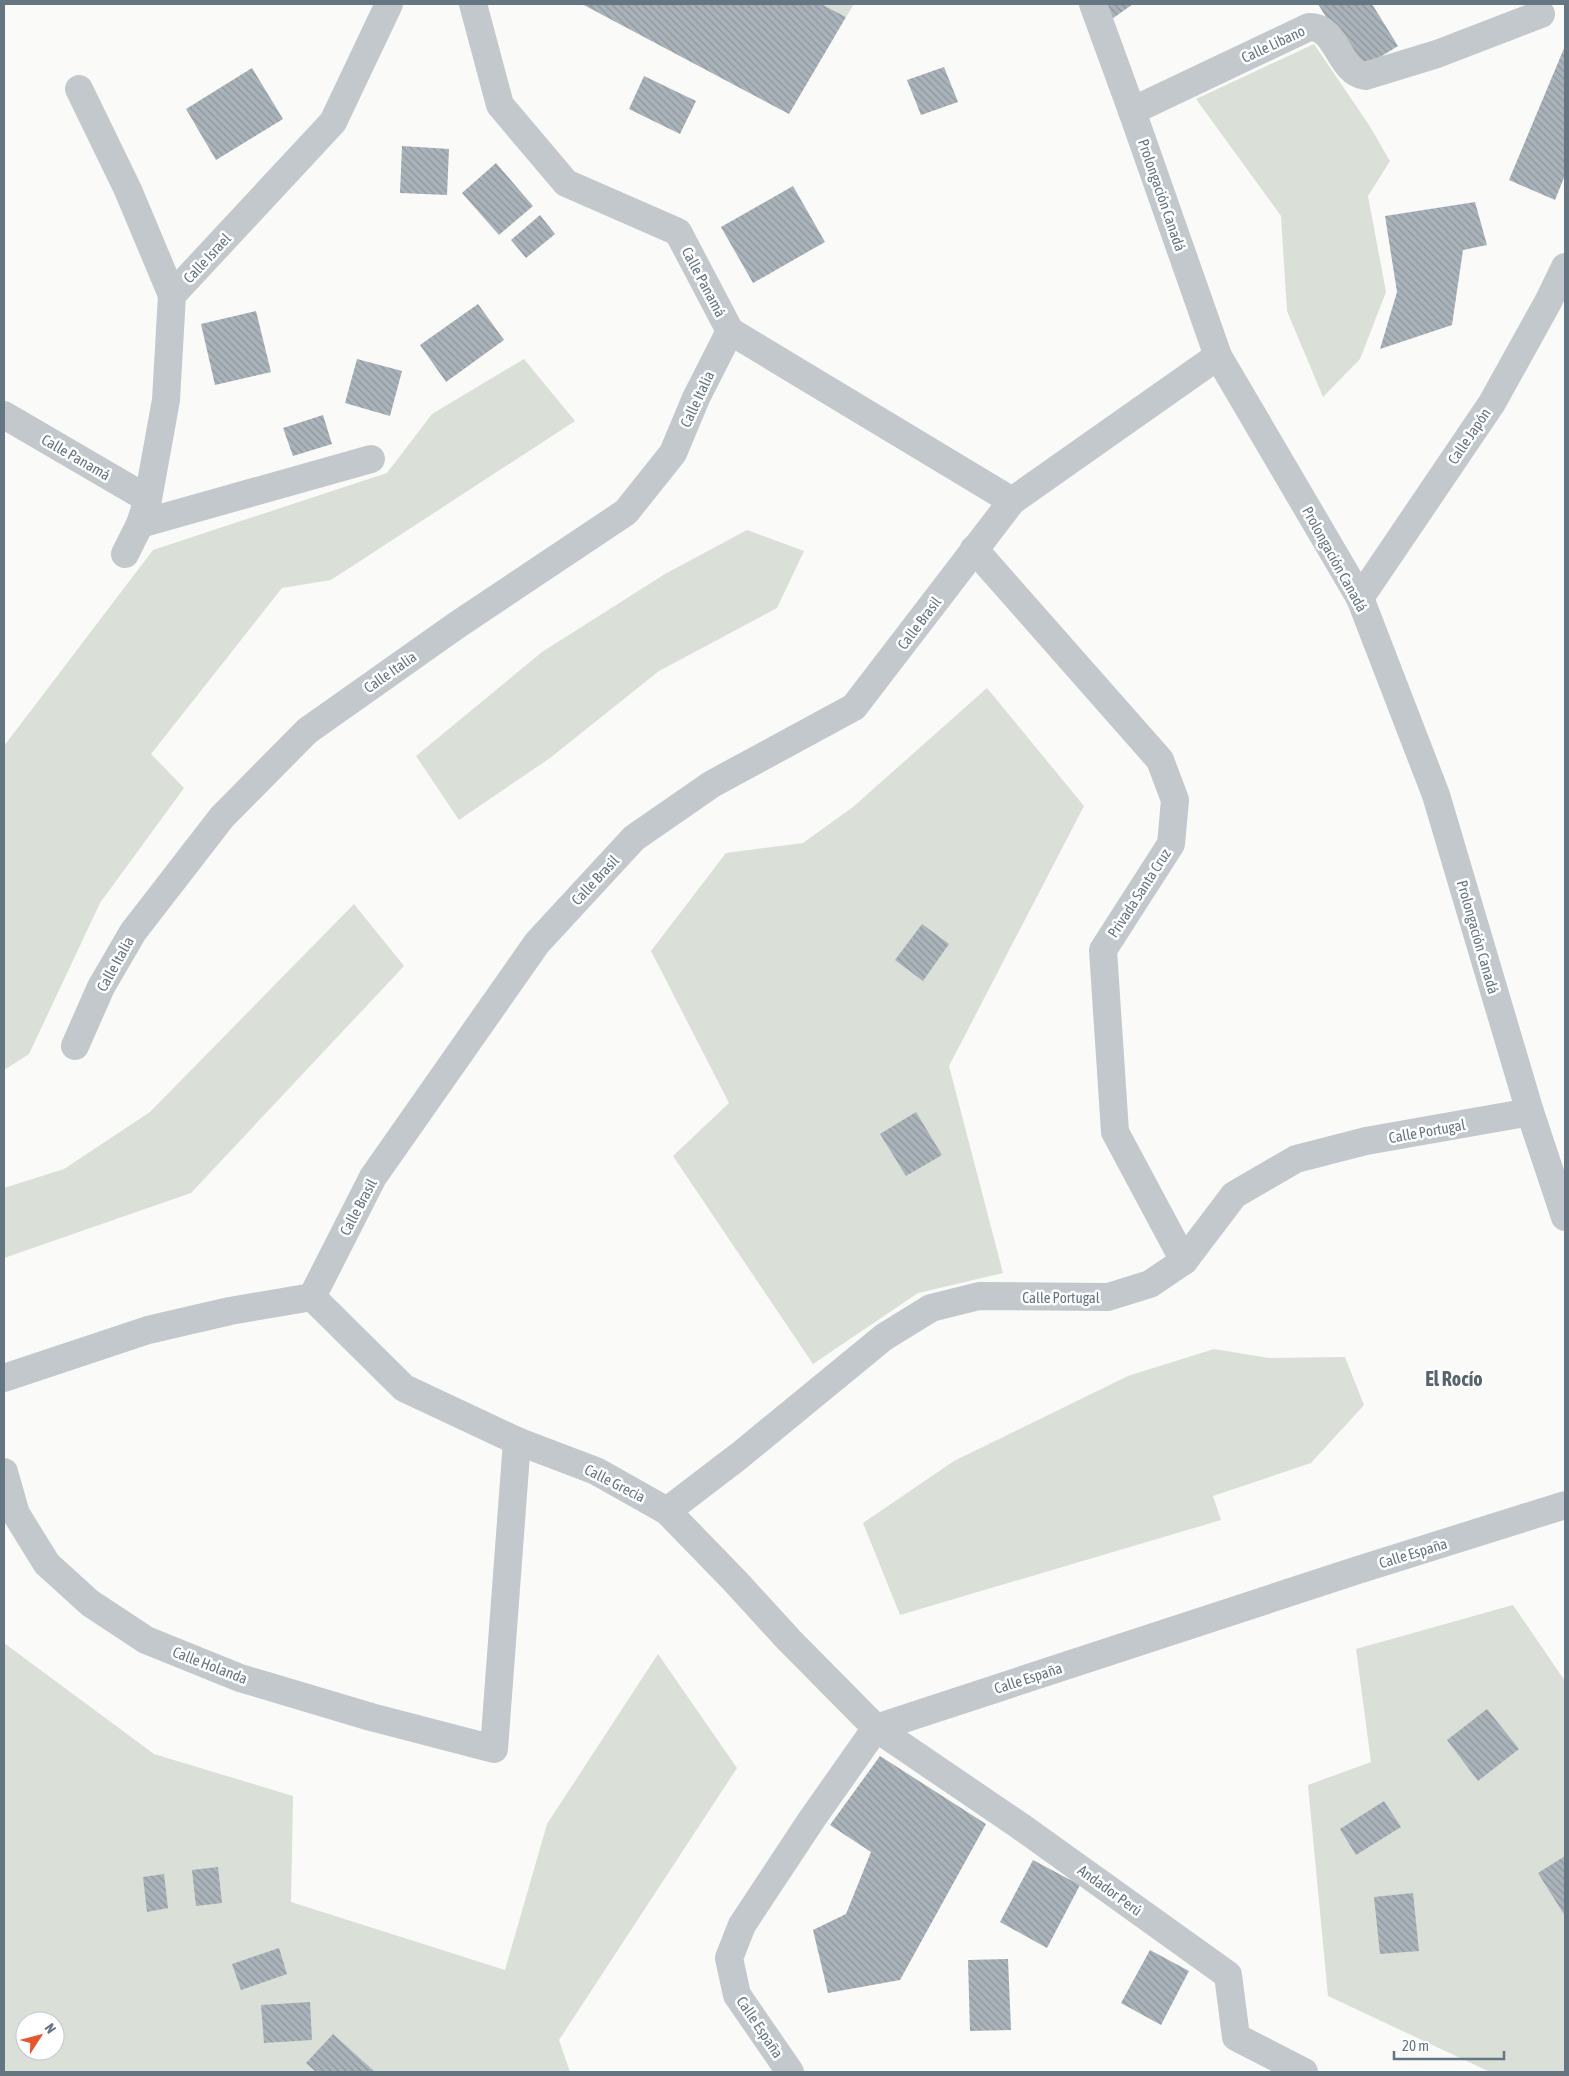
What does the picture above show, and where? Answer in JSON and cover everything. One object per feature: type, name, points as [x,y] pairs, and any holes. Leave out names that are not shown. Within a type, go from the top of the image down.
[{"type":"street","name":"Calle Israel","points":[[125,554],[144,511],[166,400],[172,295],[333,122],[390,4]]},
{"type":"street","name":"Calle Panamá","points":[[473,4],[500,105],[566,182],[678,232],[730,331],[1012,501]]},
{"type":"street","name":"Prolongación Canadá","points":[[1093,4],[1218,356],[1360,598],[1436,795],[1530,1112],[1565,1217]]},
{"type":"street","name":"Calle Libano","points":[[1132,110],[1309,27],[1317,27],[1325,32],[1350,70],[1357,75],[1365,76],[1436,54],[1541,14]]},
{"type":"street","points":[[80,89],[128,190],[172,295]]},
{"type":"street","name":"Calle Japón","points":[[1360,598],[1557,308],[1565,267]]},
{"type":"street","name":"Calle Italia","points":[[75,1046],[101,987],[132,932],[222,817],[307,731],[457,625],[626,512],[673,453],[696,398],[730,331]]},
{"type":"street","name":"Calle Brasil","points":[[312,1298],[373,1177],[537,943],[634,838],[712,784],[854,707],[1012,501],[1218,356]]},
{"type":"street","name":"Calle Panamá","points":[[4,415],[144,511]]},
{"type":"street","points":[[144,511],[371,459]]},
{"type":"street","name":"Privada Santa Cruz","points":[[974,549],[1160,760],[1175,800],[1171,844],[1103,950],[1115,1132],[1184,1261]]},
{"type":"street","name":"Calle Portugal","points":[[667,1511],[739,1456],[884,1337],[931,1308],[979,1296],[1108,1297],[1150,1284],[1184,1261],[1234,1195],[1296,1159],[1366,1141],[1530,1112]]},
{"type":"street","points":[[4,1391],[4,1378],[148,1330],[230,1311],[312,1298]]},
{"type":"street","name":"Calle Grecia","points":[[312,1298],[404,1388],[517,1441],[596,1470],[667,1511],[789,1640],[876,1728]]},
{"type":"street","name":"Calle Holanda","points":[[4,1472],[16,1514],[47,1564],[90,1603],[146,1640],[240,1678],[371,1717],[494,1749],[517,1441]]},
{"type":"street","name":"Calle España","points":[[790,2072],[737,1995],[730,1958],[742,1925],[812,1819],[876,1728],[1358,1570],[1565,1505]]},
{"type":"street","name":"Andador Perú","points":[[876,1728],[1020,1826],[1228,1975],[1236,2037],[1304,2072]]},
{"type":"shaded area","points":[[821,4],[854,4],[846,17]]},
{"type":"shaded area","points":[[1314,44],[1369,125],[1390,161],[1368,196],[1386,292],[1360,359],[1323,397],[1287,311],[1281,216],[1196,99]]},
{"type":"shaded area","points":[[524,359],[575,421],[331,580],[282,588],[151,754],[184,788],[100,903],[29,1054],[4,1070],[4,746],[153,550],[387,473],[432,414]]},
{"type":"shaded area","points":[[747,530],[804,551],[777,608],[659,671],[550,758],[459,820],[416,756],[542,652],[665,574]]},
{"type":"shaded area","points":[[987,688],[1084,806],[949,1066],[1003,1273],[918,1293],[813,1364],[673,1156],[729,1103],[651,951],[726,853],[803,843],[853,807]]},
{"type":"shaded area","points":[[354,904],[404,966],[191,1193],[4,1258],[4,1188],[64,1169],[150,1112]]},
{"type":"shaded area","points":[[1214,1349],[1269,1358],[1345,1357],[1364,1405],[1311,1463],[1213,1496],[1221,1520],[900,1615],[863,1523],[954,1461],[1128,1376]]},
{"type":"shaded area","points":[[1513,1605],[1565,1681],[1565,2072],[1490,2072],[1328,1996],[1308,1785],[1371,1762],[1356,1649]]},
{"type":"shaded area","points":[[4,1643],[154,1754],[293,1796],[291,1902],[505,1970],[547,1824],[658,1654],[737,1768],[559,2040],[570,2072],[4,2072]]},
{"type":"building","points":[[582,4],[821,4],[846,17],[789,114]]},
{"type":"building","points":[[1103,4],[1133,4],[1109,21]]},
{"type":"building","points":[[1318,4],[1372,4],[1398,46],[1359,70]]},
{"type":"building","points":[[1565,46],[1565,175],[1555,200],[1509,180]]},
{"type":"building","points":[[944,67],[958,102],[921,115],[907,80]]},
{"type":"building","points":[[252,68],[283,119],[216,160],[186,109]]},
{"type":"building","points":[[644,76],[696,101],[680,134],[629,109]]},
{"type":"building","points":[[402,146],[449,149],[447,195],[400,193]]},
{"type":"building","points":[[496,163],[533,206],[499,235],[462,193]]},
{"type":"building","points":[[793,186],[825,242],[753,283],[721,227]]},
{"type":"building","points":[[1475,202],[1487,245],[1463,250],[1452,325],[1380,349],[1397,292],[1385,216]]},
{"type":"building","points":[[540,215],[555,234],[526,258],[511,240]]},
{"type":"building","points":[[478,304],[504,340],[446,382],[420,345]]},
{"type":"building","points":[[256,311],[271,372],[215,385],[201,324]]},
{"type":"building","points":[[357,359],[402,371],[390,416],[345,403]]},
{"type":"building","points":[[323,415],[332,444],[293,456],[283,428]]},
{"type":"building","points":[[922,924],[949,944],[923,981],[895,960]]},
{"type":"building","points":[[916,1112],[942,1155],[906,1176],[880,1134]]},
{"type":"building","points":[[1487,1709],[1519,1749],[1478,1781],[1447,1740]]},
{"type":"building","points":[[880,1756],[986,1824],[900,1980],[828,1993],[813,1930],[846,1914],[871,1852],[830,1825]]},
{"type":"building","points":[[1384,1801],[1401,1827],[1356,1855],[1340,1829]]},
{"type":"building","points":[[1565,1856],[1565,1916],[1538,1873]]},
{"type":"building","points":[[1033,1860],[1080,1885],[1047,1948],[1000,1922]]},
{"type":"building","points":[[218,1867],[222,1903],[196,1906],[192,1870]]},
{"type":"building","points":[[164,1874],[168,1908],[147,1912],[143,1877]]},
{"type":"building","points":[[1413,1893],[1419,1951],[1380,1954],[1374,1897]]},
{"type":"building","points":[[279,1948],[287,1974],[241,1990],[232,1964]]},
{"type":"building","points":[[1150,1950],[1189,1971],[1161,2025],[1121,2003]]},
{"type":"building","points":[[1008,1959],[1011,2030],[970,2031],[968,1960]]},
{"type":"building","points":[[310,2002],[312,2040],[264,2043],[261,2005]]},
{"type":"building","points":[[333,2034],[375,2072],[316,2072],[306,2063]]},
{"type":"district","name":"El Rocío","points":[[1454,1378]]}]
